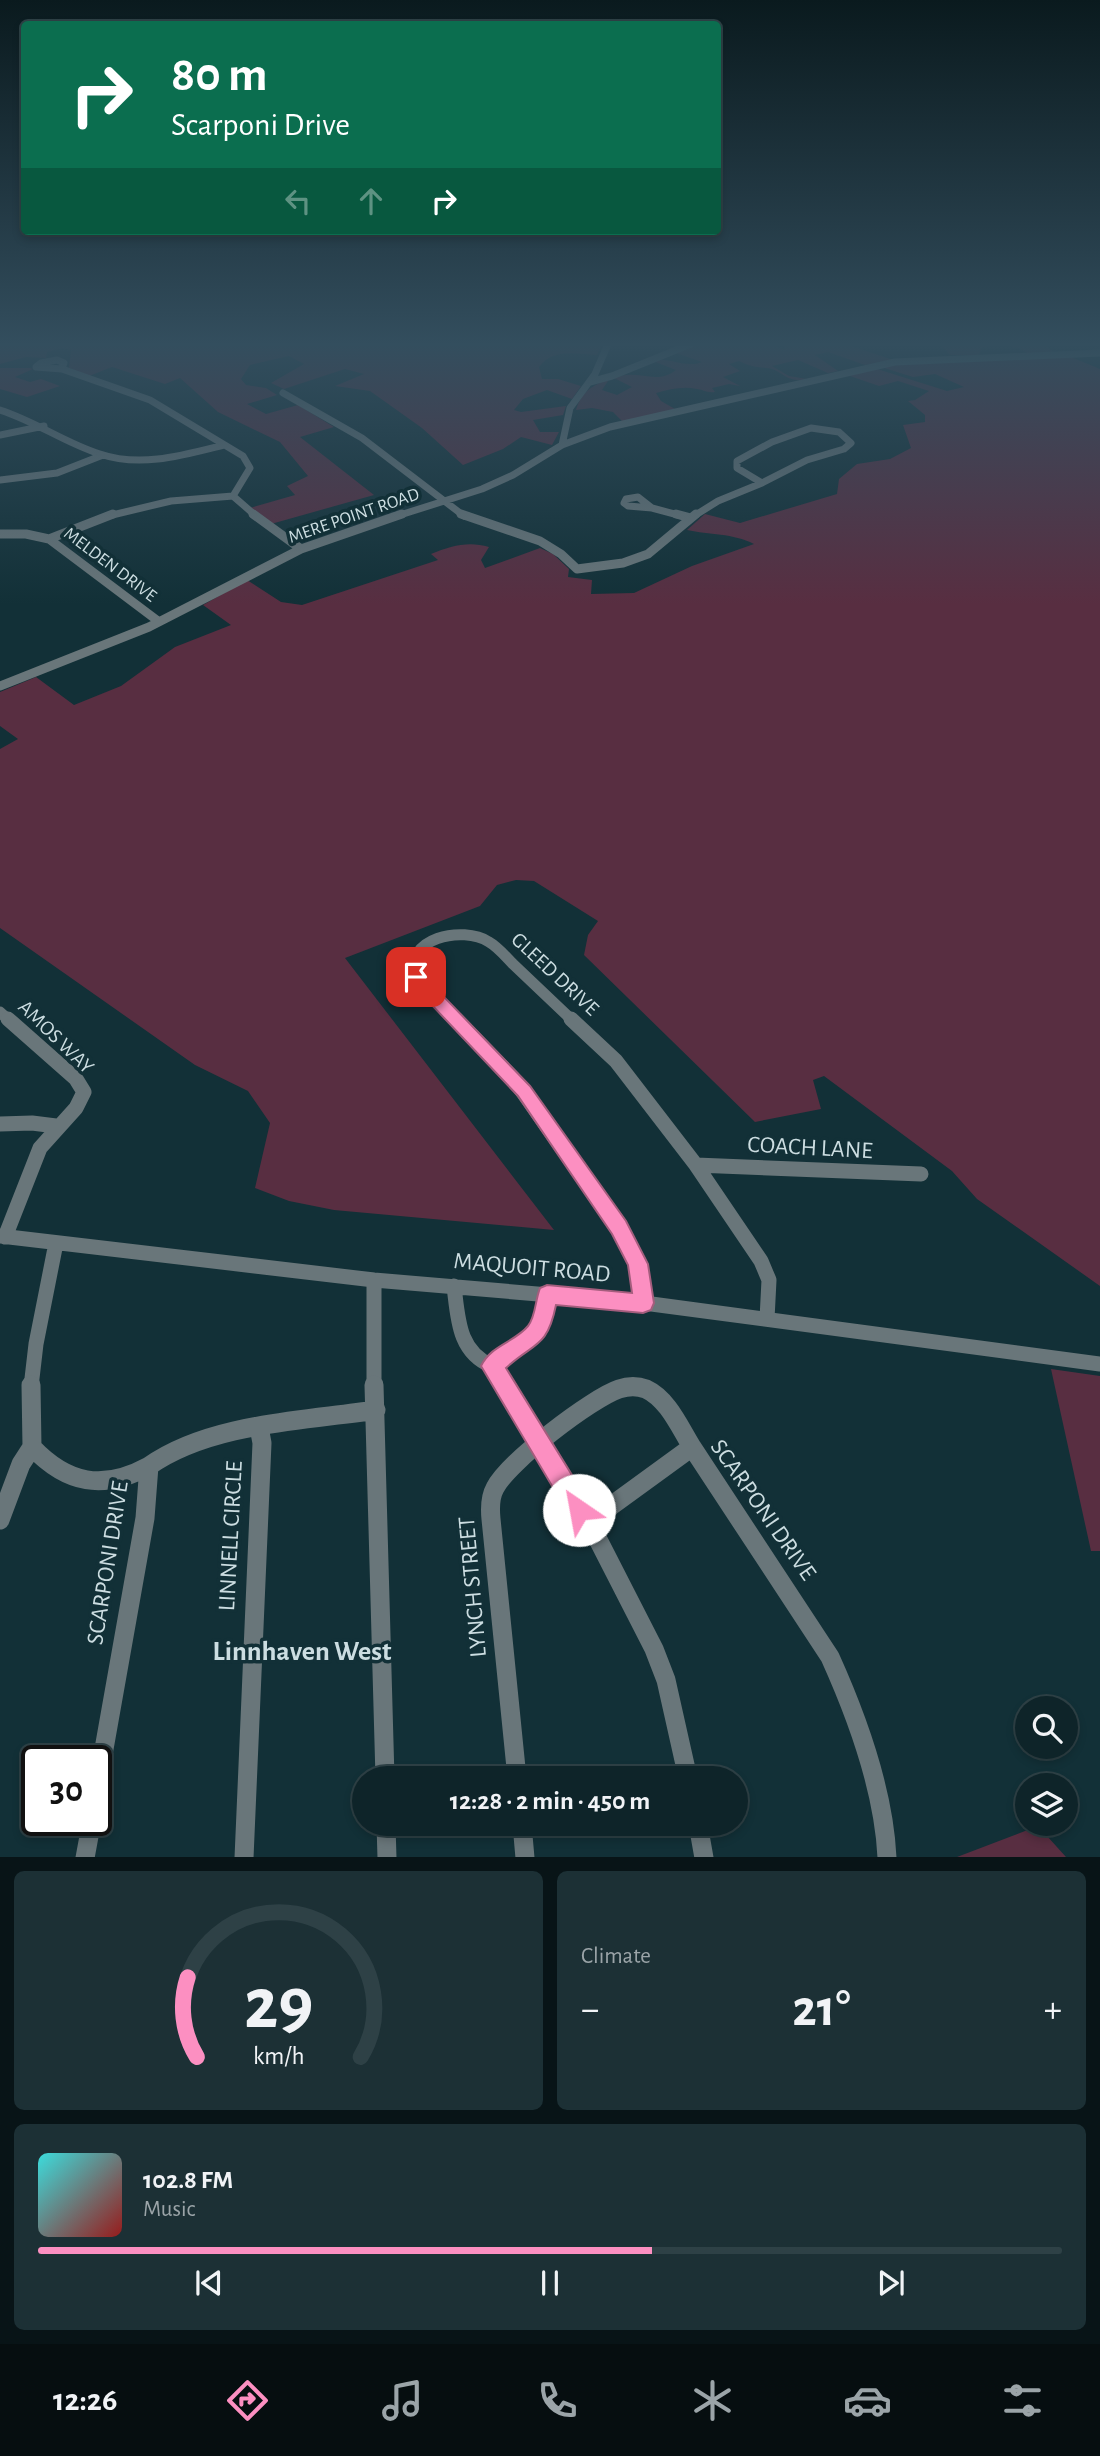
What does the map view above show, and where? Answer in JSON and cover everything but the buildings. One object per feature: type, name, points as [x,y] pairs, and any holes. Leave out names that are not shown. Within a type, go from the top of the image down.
[{"type":"street","points":[[0,435],[21,431]]},
{"type":"street","points":[[53,431],[103,455],[125,459],[159,459],[224,445]]},
{"type":"street","points":[[200,431],[243,456],[249,464],[248,473],[233,496]]},
{"type":"street","points":[[349,431],[443,502],[479,523],[522,534],[548,545],[577,569],[623,563],[648,554],[691,518],[718,501],[807,460],[844,449],[850,440],[835,431]]},
{"type":"street","points":[[562,445],[565,431]]},
{"type":"street","name":"MERE POINT ROAD","points":[[0,686],[110,643],[300,549],[503,480],[562,445],[598,431]]},
{"type":"street","points":[[762,483],[737,468],[740,457],[801,431]]},
{"type":"street","points":[[0,480],[57,474],[103,455]]},
{"type":"street","points":[[49,539],[101,518],[138,507],[177,500],[233,496],[254,516],[300,549]]},
{"type":"street","points":[[652,508],[691,518]]},
{"type":"street","name":"MELDEN DRIVE","points":[[0,534],[26,534],[49,539],[158,621]]},
{"type":"street","name":"GLEED DRIVE","points":[[643,1303],[638,1264],[619,1227],[524,1091],[419,983],[412,972],[413,959],[425,946],[444,937],[465,934],[490,942],[617,1061],[696,1165],[761,1261],[769,1280],[767,1319]]},
{"type":"street","name":"AMOS WAY","points":[[0,1012],[81,1084],[84,1092],[81,1102],[56,1126],[40,1148],[3,1237]]},
{"type":"street","points":[[0,1124],[32,1123],[56,1126]]},
{"type":"street","name":"COACH LANE","points":[[696,1165],[921,1174]]},
{"type":"street","name":"MAQUOIT ROAD","points":[[3,1237],[374,1280],[643,1303],[1100,1364]]},
{"type":"street","points":[[0,1520],[21,1464],[32,1447],[31,1390],[35,1345],[56,1243]]},
{"type":"street","points":[[374,1280],[372,1307],[385,1766]]},
{"type":"street","points":[[454,1286],[462,1340],[474,1358],[492,1366],[589,1522],[654,1650],[666,1680],[685,1766]]},
{"type":"street","points":[[492,1366],[507,1352],[534,1336],[541,1325],[547,1295]]},
{"type":"street","name":"LYNCH STREET","points":[[516,1766],[491,1505],[493,1490],[502,1476],[539,1445],[619,1388],[634,1385],[650,1389],[667,1407],[692,1447]]},
{"type":"street","name":"LINNELL CIRCLE","points":[[149,1466],[188,1443],[259,1427],[376,1410]]},
{"type":"street","name":"LINNELL CIRCLE","points":[[244,1857],[262,1443],[259,1427]]},
{"type":"street","name":"SCARPONI DRIVE","points":[[32,1447],[51,1466],[72,1477],[125,1479],[149,1466]]},
{"type":"street","name":"SCARPONI DRIVE","points":[[589,1522],[692,1447],[830,1657],[844,1688],[870,1768],[886,1831],[887,1857]]},
{"type":"street","name":"SCARPONI DRIVE","points":[[105,1745],[145,1518],[149,1466]]},
{"type":"street","points":[[85,1857],[89,1836]]},
{"type":"street","points":[[386,1836],[387,1857]]},
{"type":"street","points":[[523,1836],[525,1857]]},
{"type":"street","points":[[700,1836],[704,1857]]},
{"type":"shaded area","points":[[257,431],[322,431],[300,437],[374,495],[271,524],[250,508],[295,495],[287,486],[308,476],[280,442]]},
{"type":"shaded area","points":[[425,431],[559,432],[552,445],[521,437],[503,449],[463,465]]},
{"type":"shaded area","points":[[905,431],[1100,431],[1100,1286],[977,1199],[952,1171],[824,1076],[813,1080],[821,1109],[755,1122],[584,955],[588,935],[598,921],[534,881],[516,880],[497,885],[480,906],[345,958],[554,1230],[334,1210],[289,1201],[255,1188],[270,1123],[248,1091],[195,1065],[0,928],[0,749],[18,739],[0,726],[0,692],[36,677],[74,705],[121,686],[175,647],[231,625],[203,605],[247,580],[281,602],[302,605],[438,560],[431,554],[460,545],[489,547],[481,560],[485,568],[540,548],[553,554],[569,569],[568,577],[592,580],[591,594],[634,593],[692,566],[754,544],[729,536],[687,530],[705,514],[740,523],[837,494],[839,479],[857,464],[890,459],[911,448]]},
{"type":"shaded area","points":[[1051,1369],[1100,1376],[1100,1551],[1091,1551]]},
{"type":"shaded area","points":[[1015,1835],[1047,1836],[1066,1857],[957,1857]]},
{"type":"district","name":"Linnhaven West","points":[[302,1652]]},
{"type":"route","points":[[416,977],[524,1091],[619,1227],[638,1264],[643,1303],[547,1295],[541,1325],[534,1336],[507,1352],[492,1366],[579,1510]]}]
